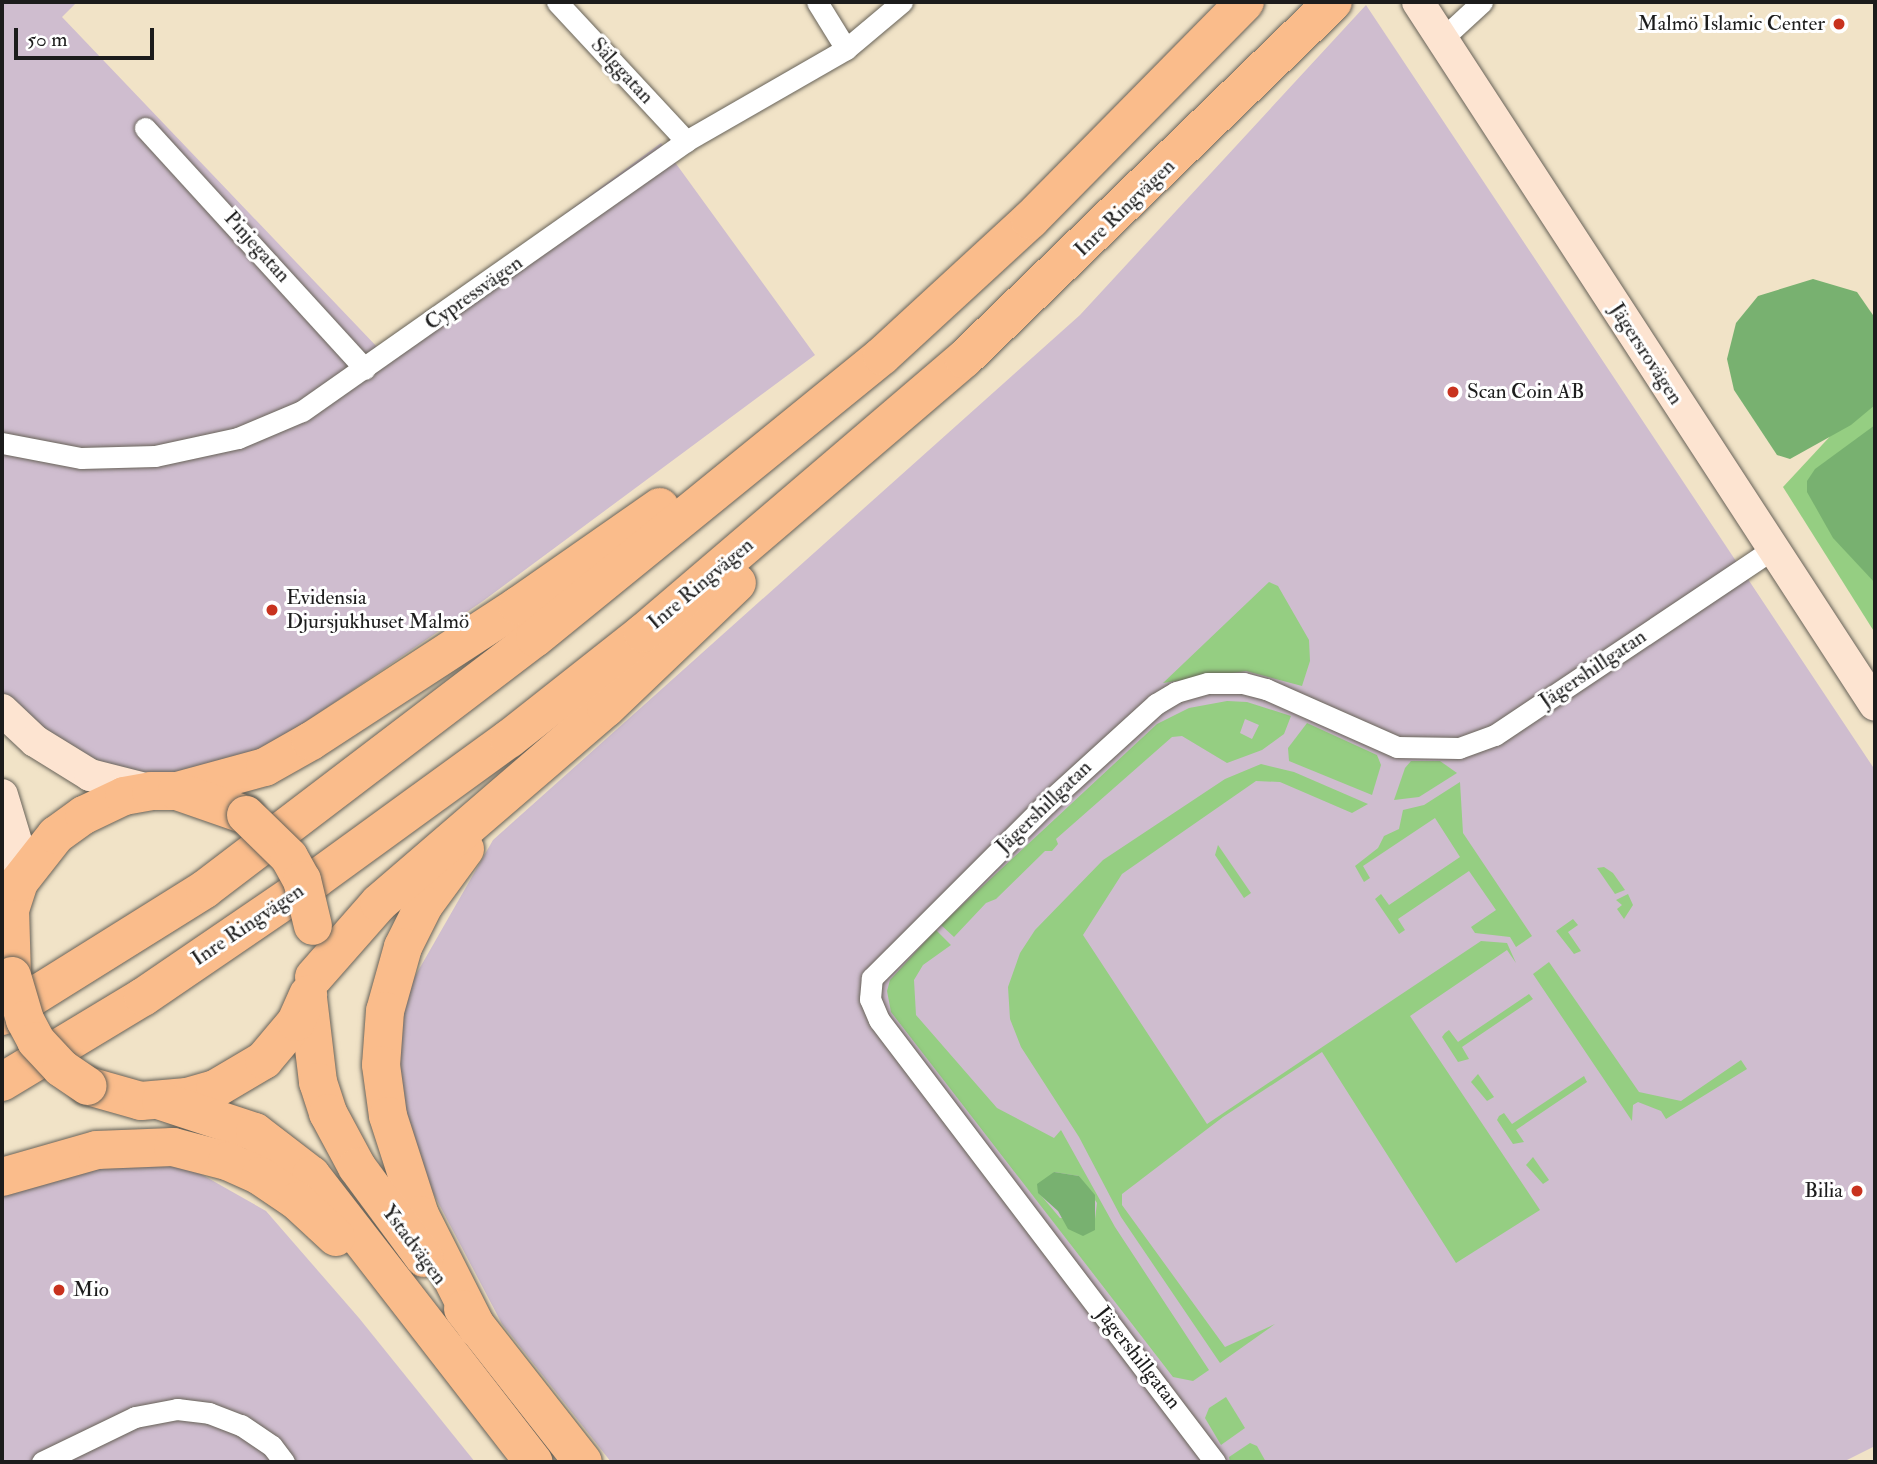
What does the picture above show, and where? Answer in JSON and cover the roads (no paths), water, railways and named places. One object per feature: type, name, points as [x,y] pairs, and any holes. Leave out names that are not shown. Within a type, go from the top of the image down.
[{"type":"highway","points":[[2,1016],[111,951],[216,880],[535,638],[882,355],[1030,220],[1245,2]]},
{"type":"highway","name":"Inre Ringvägen","points":[[2,1083],[143,997],[509,739],[643,633],[964,359],[1330,4]]},
{"type":"highway","points":[[10,905],[57,835],[84,815],[124,796],[164,791],[265,766],[311,741],[507,614],[882,355]]},
{"type":"highway","points":[[2,1167],[151,1101],[206,1092],[240,1077],[284,1040],[311,987],[379,903],[575,734],[695,624],[964,359]]},
{"type":"highway","points":[[477,1328],[420,1215],[394,1141],[381,1065],[385,1011],[403,947],[445,873],[575,734]]},
{"type":"highway","name":"Ystadvägen","points":[[164,791],[246,815],[289,857],[302,880],[313,926],[311,987],[318,1082],[348,1152],[477,1328],[583,1462]]},
{"type":"highway","name":"Ystadvägen","points":[[10,905],[12,976],[25,1020],[36,1041],[61,1068],[88,1086],[151,1101],[255,1132],[285,1153],[336,1205],[534,1462]]},
{"type":"highway","points":[[2,1177],[124,1147],[173,1147],[227,1161],[297,1201],[347,1249],[383,1292],[436,1335]]},
{"type":"street","name":"Sälggatan","points":[[557,2],[686,141]]},
{"type":"street","points":[[817,2],[846,49]]},
{"type":"street","name":"Cypressvägen","points":[[2,443],[111,460],[197,449],[238,438],[302,411],[686,141],[846,49],[902,2]]},
{"type":"street","name":"Jägersrovägen","points":[[1418,2],[1771,550],[1875,705]]},
{"type":"street","points":[[1443,38],[1482,2]]},
{"type":"street","name":"Pinjegatan","points":[[145,128],[365,369]]},
{"type":"street","name":"Jägershillgatan","points":[[1215,1462],[879,1020],[870,999],[872,978],[1055,795],[1156,704],[1176,692],[1208,683],[1243,683],[1266,688],[1397,747],[1459,748],[1494,735],[1771,550]]},
{"type":"street","points":[[2,710],[35,741],[90,775],[164,791]]},
{"type":"street","points":[[2,795],[18,848],[10,905]]},
{"type":"street","points":[[42,1462],[147,1413],[194,1410],[258,1434],[284,1462]]},
{"type":"place","name":"Malmö Islamic Center","points":[[1839,24]]},
{"type":"place","name":"Scan Coin AB","points":[[1453,392]]},
{"type":"place","name":"Evidensia Djursjukhuset Malmö","points":[[272,610]]},
{"type":"place","name":"Bilia","points":[[1857,1191]]},
{"type":"place","name":"Mio","points":[[59,1290]]}]
